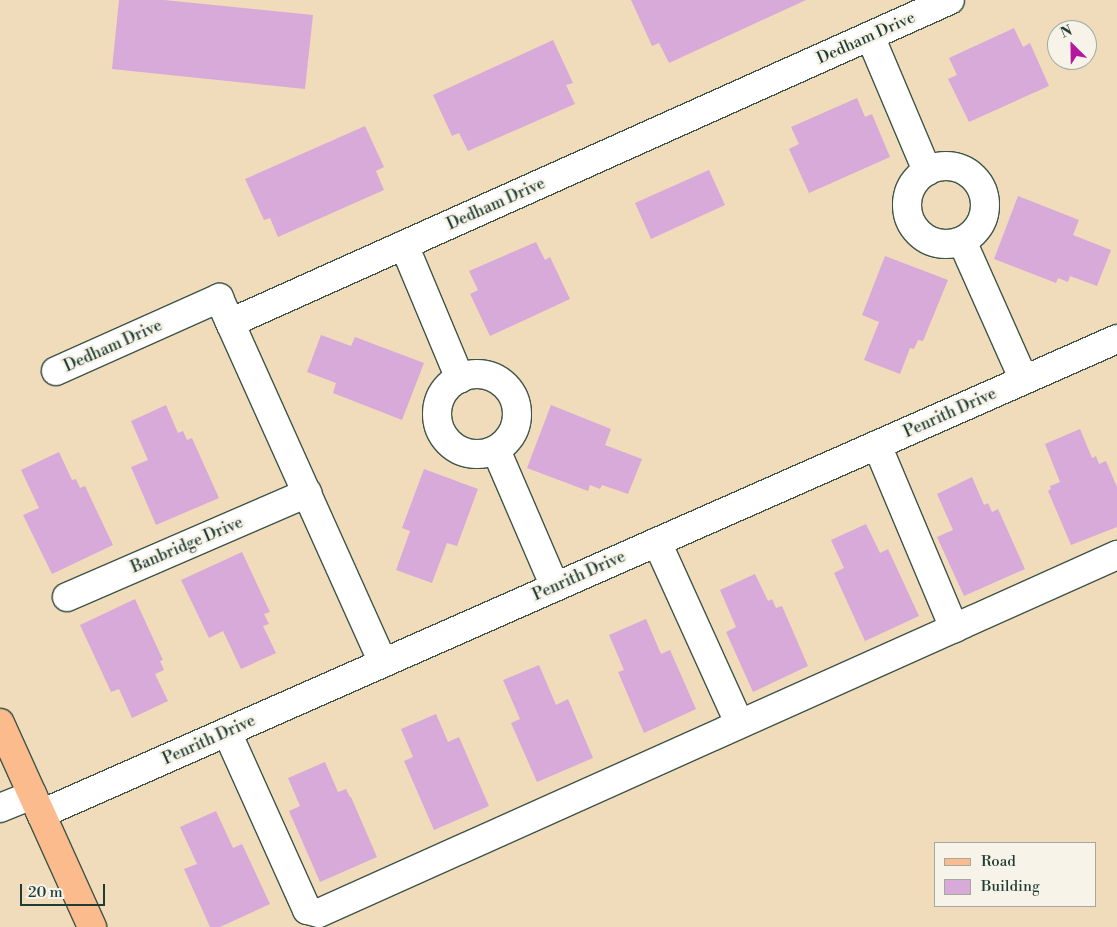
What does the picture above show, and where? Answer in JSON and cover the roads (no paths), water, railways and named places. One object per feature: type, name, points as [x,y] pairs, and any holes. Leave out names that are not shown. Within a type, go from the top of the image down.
[{"type":"main road","points":[[0,723],[92,927]]},
{"type":"street","name":"Dedham Drive","points":[[56,372],[219,298],[230,323],[950,0]]},
{"type":"street","points":[[870,36],[927,171]]},
{"type":"street","points":[[946,166],[960,168],[971,175],[980,185],[984,204],[981,223],[973,234],[962,241],[950,244],[937,244],[925,239],[916,231],[909,220],[906,208],[908,195],[913,183],[927,171],[946,166]]},
{"type":"street","points":[[962,241],[1024,380]]},
{"type":"street","points":[[404,245],[460,378]]},
{"type":"street","points":[[230,323],[383,663]]},
{"type":"street","name":"Penrith Drive","points":[[0,808],[37,805],[226,732],[1117,339]]},
{"type":"street","points":[[474,374],[500,381],[516,403],[517,417],[514,430],[506,442],[496,450],[483,454],[465,452],[448,442],[441,432],[437,420],[442,396],[460,378],[474,374]]},
{"type":"street","points":[[877,445],[954,628]]},
{"type":"street","points":[[496,450],[555,587]]},
{"type":"street","name":"Banbridge Drive","points":[[67,597],[307,493]]},
{"type":"street","points":[[657,542],[738,723]]},
{"type":"street","points":[[226,732],[307,910],[318,913],[571,802],[738,723],[1117,555]]}]
